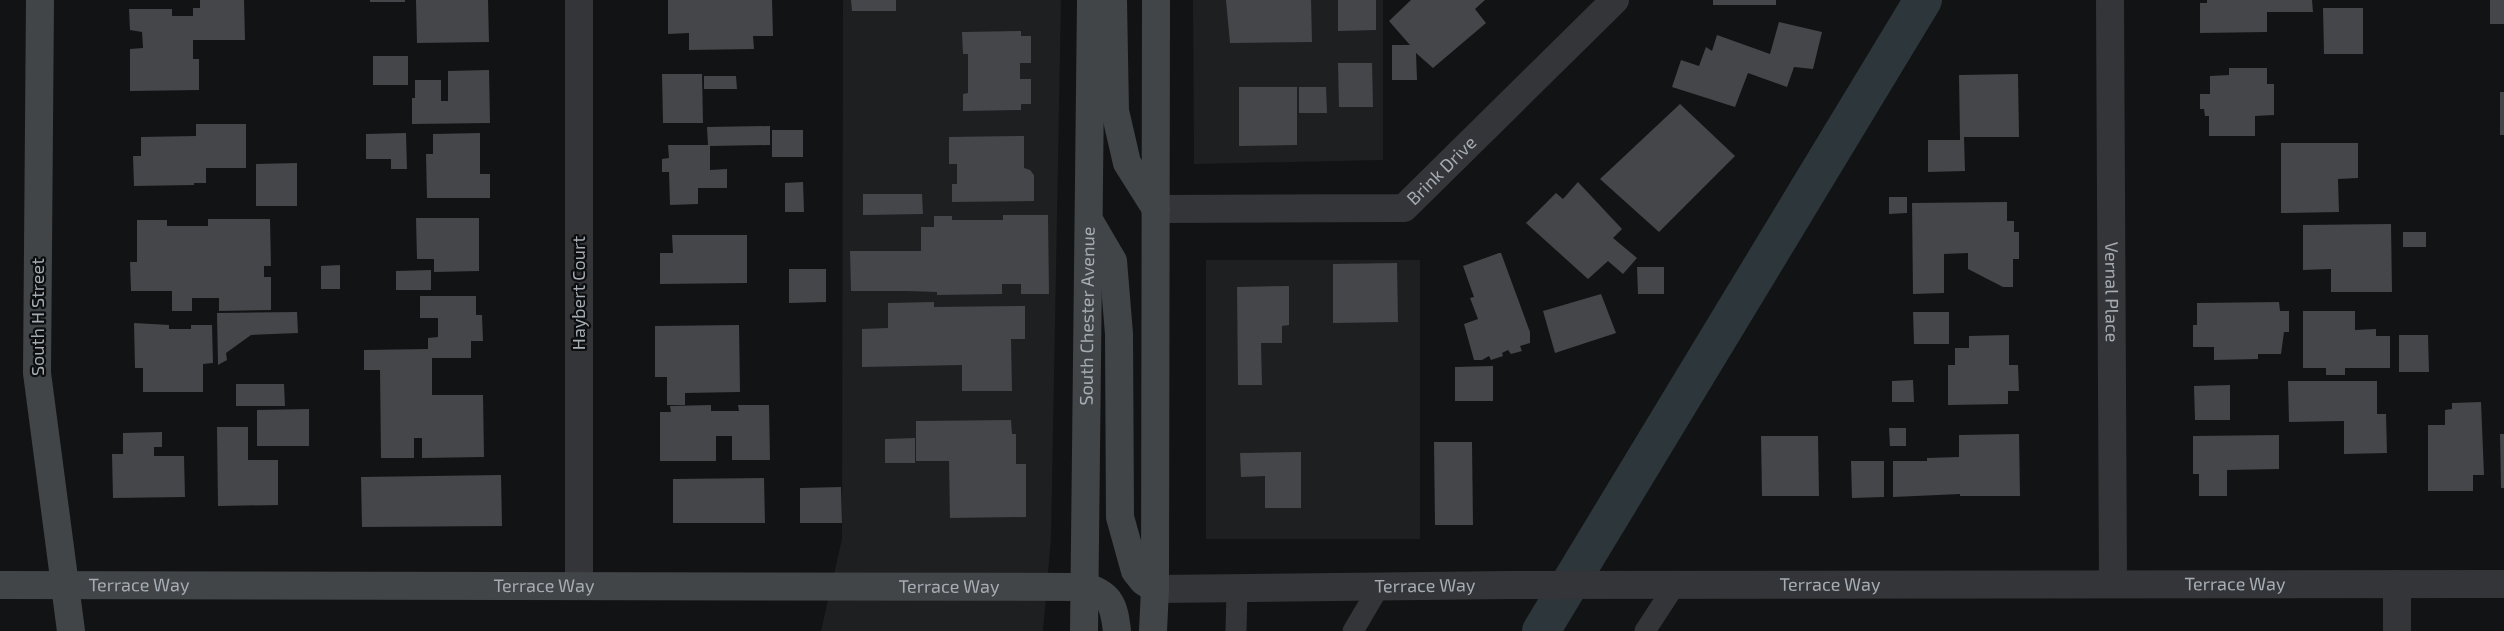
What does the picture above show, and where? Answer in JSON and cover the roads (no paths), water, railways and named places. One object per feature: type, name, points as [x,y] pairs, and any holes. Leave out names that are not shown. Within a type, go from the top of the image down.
[{"type":"main road","name":"South H Street","points":[[40,0],[37,372],[71,631]]},
{"type":"main road","name":"South Chester Avenue","points":[[1084,631],[1086,587],[1090,0]]},
{"type":"main road","points":[[1113,0],[1115,111],[1127,163],[1156,209]]},
{"type":"main road","points":[[1153,631],[1155,589],[1156,0]]},
{"type":"main road","points":[[1089,220],[1113,261],[1119,334],[1120,517],[1135,571],[1143,581],[1155,589]]},
{"type":"main road","name":"Terrace Way","points":[[0,585],[1086,587]]},
{"type":"main road","points":[[1086,587],[1108,599],[1113,607],[1117,631]]},
{"type":"street","name":"Haybert Court","points":[[578,0],[578,585]]},
{"type":"street","name":"Brink Drive","points":[[1156,209],[1404,208],[1614,0]]},
{"type":"street","name":"Vernal Place","points":[[2110,0],[2113,584]]},
{"type":"street","points":[[2397,584],[2397,631]]},
{"type":"street","name":"Terrace Way","points":[[1155,589],[1510,585],[2504,584]]},
{"type":"lane","points":[[1645,631],[1675,585]]},
{"type":"lane","points":[[1353,631],[1379,586]]},
{"type":"lane","points":[[1236,631],[1237,588]]},
{"type":"waterway","points":[[1541,631],[1923,0]]}]
